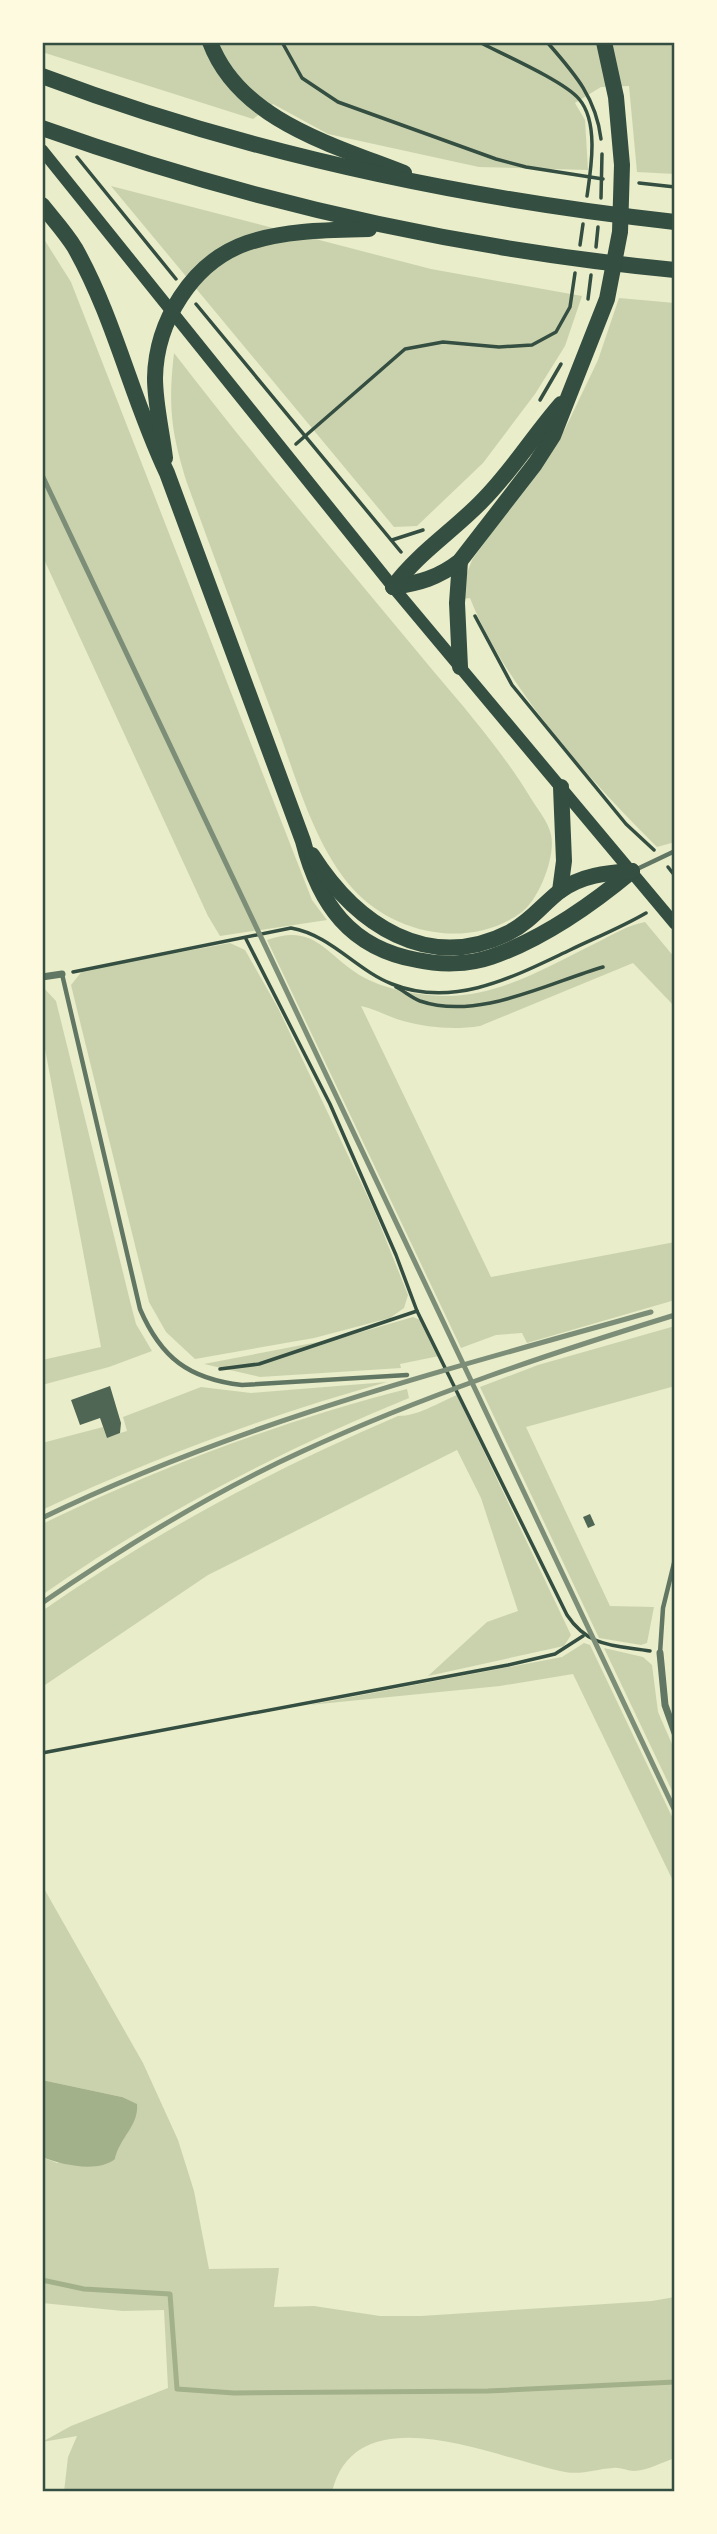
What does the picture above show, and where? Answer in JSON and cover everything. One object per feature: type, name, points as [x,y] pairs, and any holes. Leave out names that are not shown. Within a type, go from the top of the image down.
[{"type":"highway","points":[[210,42],[223,69],[244,95],[270,114],[402,172],[463,193]]},
{"type":"highway","points":[[393,587],[425,582],[444,574],[460,561],[535,464],[553,436],[584,363],[607,299],[620,232],[620,130],[604,42]]},
{"type":"highway","points":[[44,77],[146,112],[328,165],[463,193],[675,222]]},
{"type":"highway","points":[[42,128],[98,148],[312,210],[573,261],[675,270]]},
{"type":"highway","points":[[42,205],[73,245],[89,274],[112,328],[146,429],[167,472],[303,841],[310,870],[322,894],[350,930],[369,945],[400,957],[431,963],[462,963],[489,958],[518,946],[594,904],[632,871]]},
{"type":"highway","points":[[167,472],[155,379],[160,341],[175,306],[198,276],[244,244],[285,234],[396,228]]},
{"type":"highway","points":[[393,587],[410,564],[458,525],[495,487],[569,394]]},
{"type":"highway","points":[[460,561],[457,603],[460,667]]},
{"type":"highway","points":[[560,891],[564,861],[561,787]]},
{"type":"highway","points":[[303,841],[334,887],[365,917],[405,940],[432,946],[486,941],[511,932],[533,917],[560,891],[583,879],[632,871]]},
{"type":"main road","points":[[42,150],[393,587],[675,924]]},
{"type":"street","points":[[42,977],[62,974]]},
{"type":"street","points":[[660,1653],[665,1706],[675,1733]]},
{"type":"lane","points":[[632,871],[675,851]]},
{"type":"lane","points":[[62,974],[140,1309],[152,1337],[172,1358],[194,1373],[220,1382],[242,1385],[407,1376]]},
{"type":"lane","points":[[660,1653],[663,1608],[675,1559]]},
{"type":"path","points":[[282,42],[302,78],[338,102],[496,159],[575,175]]},
{"type":"path","points":[[286,454],[405,349],[443,342],[499,347],[532,345],[556,332],[570,307],[580,211],[592,167],[589,121],[579,99],[543,75],[479,42]]},
{"type":"path","points":[[547,42],[580,80],[593,102],[603,152],[600,209]]},
{"type":"path","points":[[75,155],[177,280]]},
{"type":"path","points":[[596,248],[599,222]]},
{"type":"path","points":[[584,310],[593,262]]},
{"type":"path","points":[[194,301],[410,564]]},
{"type":"path","points":[[535,410],[566,354]]},
{"type":"path","points":[[392,540],[411,536],[432,523]]},
{"type":"path","points":[[457,603],[467,603],[512,685],[626,824],[643,836],[661,858]]},
{"type":"path","points":[[62,974],[246,939],[330,1104],[396,1255],[417,1311],[470,1415],[538,1562],[567,1615],[583,1636],[594,1642],[660,1653]]},
{"type":"path","points":[[395,986],[419,1000],[452,1006],[487,1003],[603,967]]},
{"type":"path","points":[[194,1373],[259,1364],[417,1311]]},
{"type":"path","points":[[42,1753],[508,1665],[555,1654],[583,1636]]},
{"type":"shaded area","points":[[42,42],[675,42],[675,174],[637,172],[629,86],[601,87],[575,103],[585,120],[588,170],[479,167],[328,134],[273,104],[253,119],[42,52]]},
{"type":"shaded area","points":[[111,186],[431,269],[582,296],[565,346],[535,394],[483,463],[417,526],[394,527]]},
{"type":"shaded area","points":[[42,236],[71,282],[312,900],[327,920],[220,936],[208,916],[42,555]]},
{"type":"shaded area","points":[[619,298],[675,303],[675,842],[657,847],[605,793],[552,731],[504,664],[470,598],[463,599],[465,578],[472,560],[565,429],[598,360]]},
{"type":"shaded area","points":[[174,353],[270,474],[486,735],[543,817],[552,844],[545,876],[528,906],[502,924],[457,934],[411,927],[370,905],[353,889],[327,852],[307,809],[187,483],[172,419]]},
{"type":"shaded area","points":[[645,922],[675,958],[675,1007],[633,963],[480,1026],[451,1028],[422,1025],[361,1006],[491,1277],[675,1242],[675,1300],[527,1343],[522,1333],[496,1335],[461,1348],[267,940],[295,935],[306,937],[364,978],[374,982],[420,994],[463,995],[483,992],[522,979],[632,925]]},
{"type":"shaded area","points":[[230,943],[245,950],[278,1008],[374,1210],[408,1295],[404,1308],[390,1318],[314,1338],[195,1359],[166,1332],[149,1302],[71,985],[83,970]]},
{"type":"shaded area","points":[[42,986],[56,1001],[136,1324],[152,1351],[109,1367],[42,1385],[42,1360],[101,1347],[42,1033]]},
{"type":"shaded area","points":[[413,1317],[423,1321],[439,1356],[400,1364],[401,1368],[260,1377],[204,1364],[344,1337]]},
{"type":"shaded area","points":[[675,1326],[675,1386],[526,1427],[610,1606],[654,1607],[647,1643],[641,1645],[599,1638],[480,1387],[538,1365]]},
{"type":"shaded area","points":[[387,1382],[212,1439],[42,1510],[42,1443],[103,1427],[107,1437],[127,1431],[123,1417],[201,1387],[251,1393]]},
{"type":"shaded area","points":[[407,1389],[409,1398],[313,1440],[220,1486],[129,1538],[42,1595],[42,1524],[175,1465],[267,1431]]},
{"type":"shaded area","points":[[457,1395],[571,1635],[564,1646],[428,1676],[487,1622],[518,1611],[481,1498],[457,1450],[208,1575],[42,1687],[42,1611],[127,1555],[260,1480],[351,1436]]},
{"type":"shaded area","points":[[584,1643],[590,1645],[675,1823],[675,1885],[573,1674],[500,1686],[309,1705],[562,1657]]},
{"type":"shaded area","points":[[604,1648],[643,1657],[652,1665],[658,1712],[675,1751],[675,1797]]},
{"type":"shaded area","points":[[42,1885],[143,2063],[178,2140],[194,2191],[209,2269],[279,2268],[274,2307],[314,2306],[380,2316],[421,2316],[652,2301],[675,2297],[675,2458],[639,2471],[616,2468],[571,2473],[469,2446],[400,2438],[370,2445],[347,2462],[332,2492],[64,2492],[68,2457],[77,2436],[42,2442],[71,2426],[168,2388],[164,2310],[123,2311],[42,2303],[42,2157],[57,2163],[115,2159],[117,2147],[128,2132],[122,2097],[42,2080]]},
{"type":"shaded area","points":[[42,2080],[122,2097],[137,2104],[135,2119],[115,2159],[90,2167],[59,2163],[42,2157]]},
{"type":"building","points":[[110,1386],[121,1423],[120,1433],[107,1438],[100,1418],[80,1425],[71,1400]]},
{"type":"building","points":[[590,1514],[595,1525],[588,1528],[583,1517]]},
{"type":"waterway","points":[[42,2280],[84,2289],[170,2294],[177,2389],[234,2393],[488,2391],[675,2382]]},
{"type":"railway","points":[[42,475],[675,1811]]},
{"type":"railway","points":[[42,1518],[190,1454],[265,1427],[419,1378],[651,1312]]},
{"type":"railway","points":[[42,1603],[169,1521],[235,1484],[303,1451],[486,1377],[675,1315]]}]
